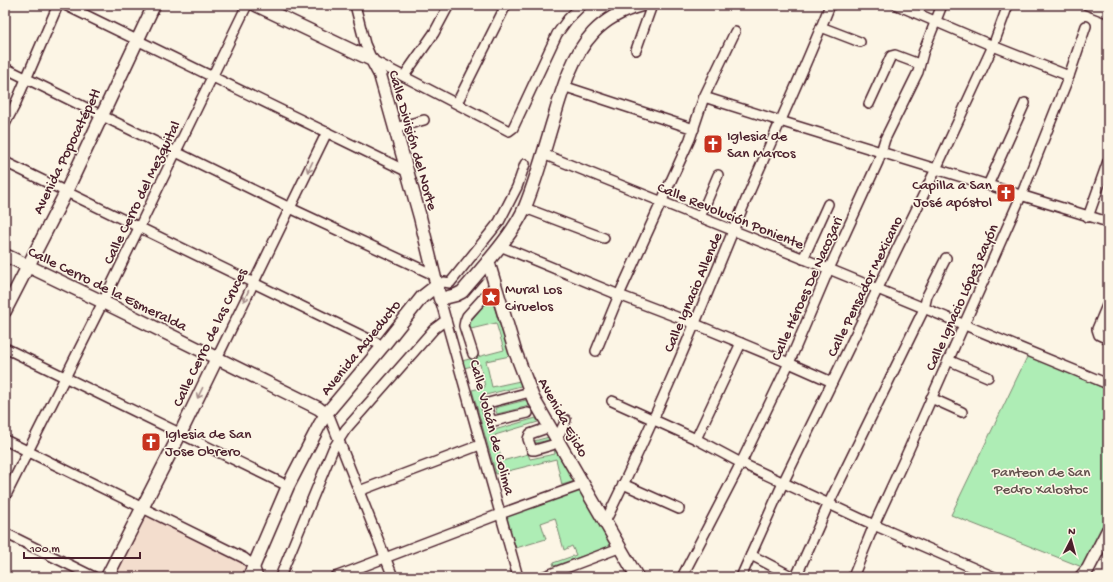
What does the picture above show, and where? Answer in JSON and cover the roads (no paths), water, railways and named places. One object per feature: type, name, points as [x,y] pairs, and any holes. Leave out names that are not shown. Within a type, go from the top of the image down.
[{"type":"street","points":[[5,124],[58,5]]},
{"type":"street","points":[[65,5],[408,172]]},
{"type":"street","name":"Avenida Popocatépetl","points":[[5,311],[66,192],[154,5]]},
{"type":"street","name":"Calle Cerro del Mezquital","points":[[5,497],[140,227],[247,5]]},
{"type":"street","points":[[256,5],[372,60]]},
{"type":"street","name":"Calle División del Norte","points":[[354,5],[365,44],[380,75],[408,172],[435,281]]},
{"type":"street","points":[[404,76],[434,33],[449,5]]},
{"type":"street","points":[[457,103],[506,5]]},
{"type":"street","name":"Calle División del Norte","points":[[372,60],[510,130],[513,128],[556,34],[582,5]]},
{"type":"street","points":[[440,298],[456,295],[462,292],[500,246],[517,222],[525,208],[563,86],[574,62],[592,34],[606,20],[617,13],[628,8],[642,5]]},
{"type":"street","points":[[636,50],[652,5]]},
{"type":"street","name":"Calle Ignacio Allende","points":[[605,522],[624,484],[695,324],[733,231],[830,5]]},
{"type":"street","points":[[897,5],[993,46],[1069,76]]},
{"type":"street","name":"Calle Héroes De Nacozari","points":[[682,577],[741,463],[789,363],[878,162],[885,139],[918,72],[919,64],[942,5]]},
{"type":"street","name":"Calle Pensador Mexicano","points":[[741,577],[783,483],[936,169],[993,46],[1008,5]]},
{"type":"street","points":[[1092,6],[1108,13]]},
{"type":"street","name":"Calle Ignacio López Rayón","points":[[853,577],[874,525],[1021,196],[1069,76],[1086,26]]},
{"type":"street","points":[[821,27],[860,42]]},
{"type":"street","points":[[596,351],[619,295],[694,129],[704,97],[735,32]]},
{"type":"street","points":[[869,104],[890,56],[895,55],[919,64]]},
{"type":"street","points":[[5,68],[435,281]]},
{"type":"street","points":[[563,86],[694,129]]},
{"type":"street","points":[[704,97],[1108,222]]},
{"type":"street","points":[[988,185],[1025,103]]},
{"type":"street","points":[[395,128],[424,120]]},
{"type":"street","name":"Calle Cerro de las Cruces","points":[[107,577],[180,434],[327,132]]},
{"type":"street","name":"Calle Revolución Poniente","points":[[543,154],[830,269],[1108,384]]},
{"type":"street","points":[[1088,217],[1108,161]]},
{"type":"street","points":[[5,162],[383,346]]},
{"type":"street","name":"Avenida Acueducto","points":[[254,573],[288,486],[316,430],[326,414],[435,281],[450,283],[493,232],[511,201],[525,164]]},
{"type":"street","points":[[700,217],[718,175]]},
{"type":"street","points":[[803,259],[828,204]]},
{"type":"street","points":[[525,208],[604,238]]},
{"type":"street","points":[[500,246],[619,295],[695,324],[832,382]]},
{"type":"street","name":"Calle Cerro de la Esmeralda","points":[[5,255],[318,408],[326,414]]},
{"type":"street","points":[[796,577],[829,503],[924,309],[926,296],[946,258]]},
{"type":"street","name":"Avenida Ejido","points":[[488,261],[515,351],[530,392],[550,427],[555,442],[584,484],[619,548],[637,577]]},
{"type":"street","name":"Calle Volcán de Colima","points":[[435,281],[518,577]]},
{"type":"street","points":[[473,354],[464,326],[465,321],[467,316],[495,285]]},
{"type":"street","points":[[1108,303],[1096,329],[1099,335],[1108,339]]},
{"type":"street","points":[[280,577],[333,449],[349,425],[434,329],[446,320]]},
{"type":"street","points":[[696,440],[740,343]]},
{"type":"street","points":[[5,348],[288,486]]},
{"type":"street","points":[[948,360],[988,377]]},
{"type":"street","points":[[528,413],[494,421],[490,418],[486,405],[488,403],[530,392]]},
{"type":"street","points":[[931,398],[962,412]]},
{"type":"street","points":[[612,401],[653,419],[741,463],[874,525],[994,577]]},
{"type":"street","points":[[326,414],[330,418],[393,577]]},
{"type":"street","points":[[550,427],[529,435],[528,439],[532,450],[555,442],[566,420]]},
{"type":"street","points":[[5,440],[244,558],[254,573]]},
{"type":"street","points":[[359,491],[480,444]]},
{"type":"street","points":[[335,577],[500,514],[584,484]]},
{"type":"street","points":[[624,484],[679,509]]},
{"type":"street","points":[[1081,577],[1088,569],[1108,530]]},
{"type":"street","points":[[5,533],[94,577]]},
{"type":"street","points":[[542,577],[619,548]]},
{"type":"street","points":[[751,555],[793,577]]},
{"type":"place","name":"Iglesia de San Marcos","points":[[713,144]]},
{"type":"place","name":"Capilla a San José apóstol","points":[[1006,193]]},
{"type":"place","name":"Mural Los Ciruelos","points":[[491,297]]},
{"type":"place","name":"Iglesia de San Jose Obrero","points":[[151,442]]},
{"type":"park label","name":"Panteon de San Pedro Xalostoc","points":[[1041,480]]}]
